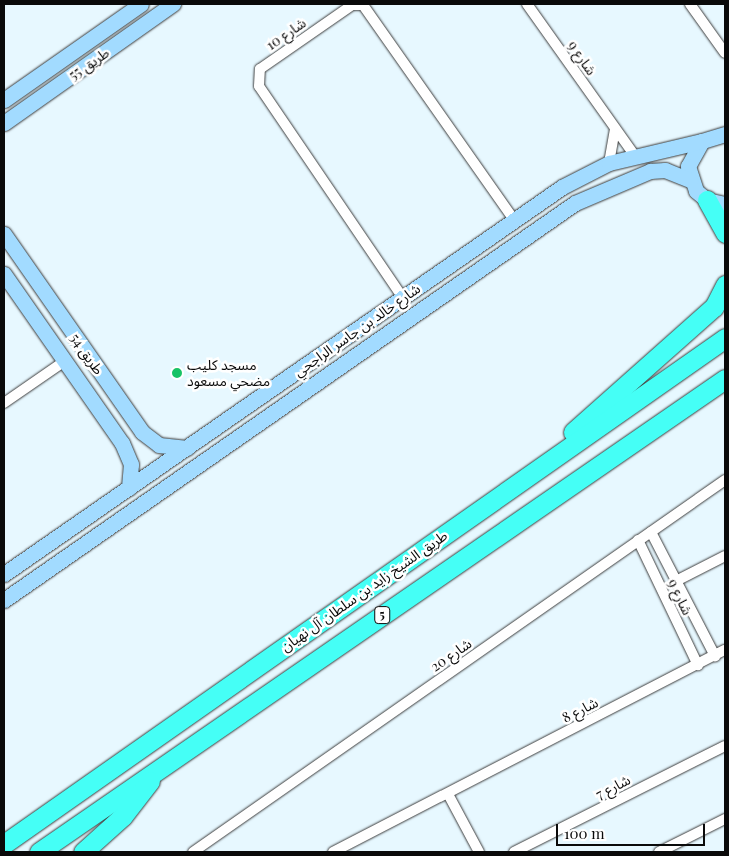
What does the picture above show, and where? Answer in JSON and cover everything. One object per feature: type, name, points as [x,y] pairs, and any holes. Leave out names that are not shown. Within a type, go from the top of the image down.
[{"type":"highway","points":[[716,202],[725,233]]},
{"type":"highway","points":[[509,489],[694,326],[714,307],[725,285]]},
{"type":"highway","name":"طريق الشيخ زايد بن سلطان آل نهيان","points":[[8,840],[725,338]]},
{"type":"highway","name":"5","points":[[39,852],[725,380]]},
{"type":"highway","points":[[83,852],[123,816],[158,769]]},
{"type":"street","name":"طريق 55","points":[[4,100],[141,4]]},
{"type":"street","name":"طريق 55","points":[[4,123],[173,4]]},
{"type":"street","name":"شارع 9","points":[[527,4],[634,156]]},
{"type":"street","points":[[690,4],[725,53]]},
{"type":"street","name":"شارع 10","points":[[403,298],[259,86],[260,69],[352,5],[362,5],[514,220]]},
{"type":"street","points":[[609,163],[615,129]]},
{"type":"street","name":"شارع خالد بن جاسر الراجحي","points":[[4,574],[514,220],[609,163],[702,141],[724,133]]},
{"type":"street","points":[[702,141],[693,152],[690,180],[716,202]]},
{"type":"street","name":"شارع خالد بن جاسر الراجحي","points":[[4,600],[588,196],[650,171],[665,170],[690,180]]},
{"type":"street","name":"طريق 54","points":[[4,234],[134,420],[159,445],[187,448]]},
{"type":"street","name":"طريق 54","points":[[4,274],[114,431],[130,464],[129,488]]},
{"type":"street","points":[[362,326],[366,339],[375,344]]},
{"type":"street","points":[[339,342],[348,347],[351,361]]},
{"type":"street","points":[[4,403],[66,360]]},
{"type":"street","points":[[114,431],[125,432],[134,420]]},
{"type":"street","name":"شارع 20","points":[[194,852],[725,480]]},
{"type":"street","name":"شارع 9","points":[[651,532],[715,656]]},
{"type":"street","name":"شارع 9","points":[[638,540],[698,665]]},
{"type":"street","name":"شارع 9","points":[[676,581],[725,556]]},
{"type":"street","name":"شارع 8","points":[[333,852],[725,650]]},
{"type":"street","name":"شارع 7","points":[[514,852],[725,746]]},
{"type":"street","points":[[448,794],[479,852]]},
{"type":"street","points":[[659,852],[725,820]]},
{"type":"place","name":"مسجد كليب مضحي مسعود","points":[[177,373]]}]
